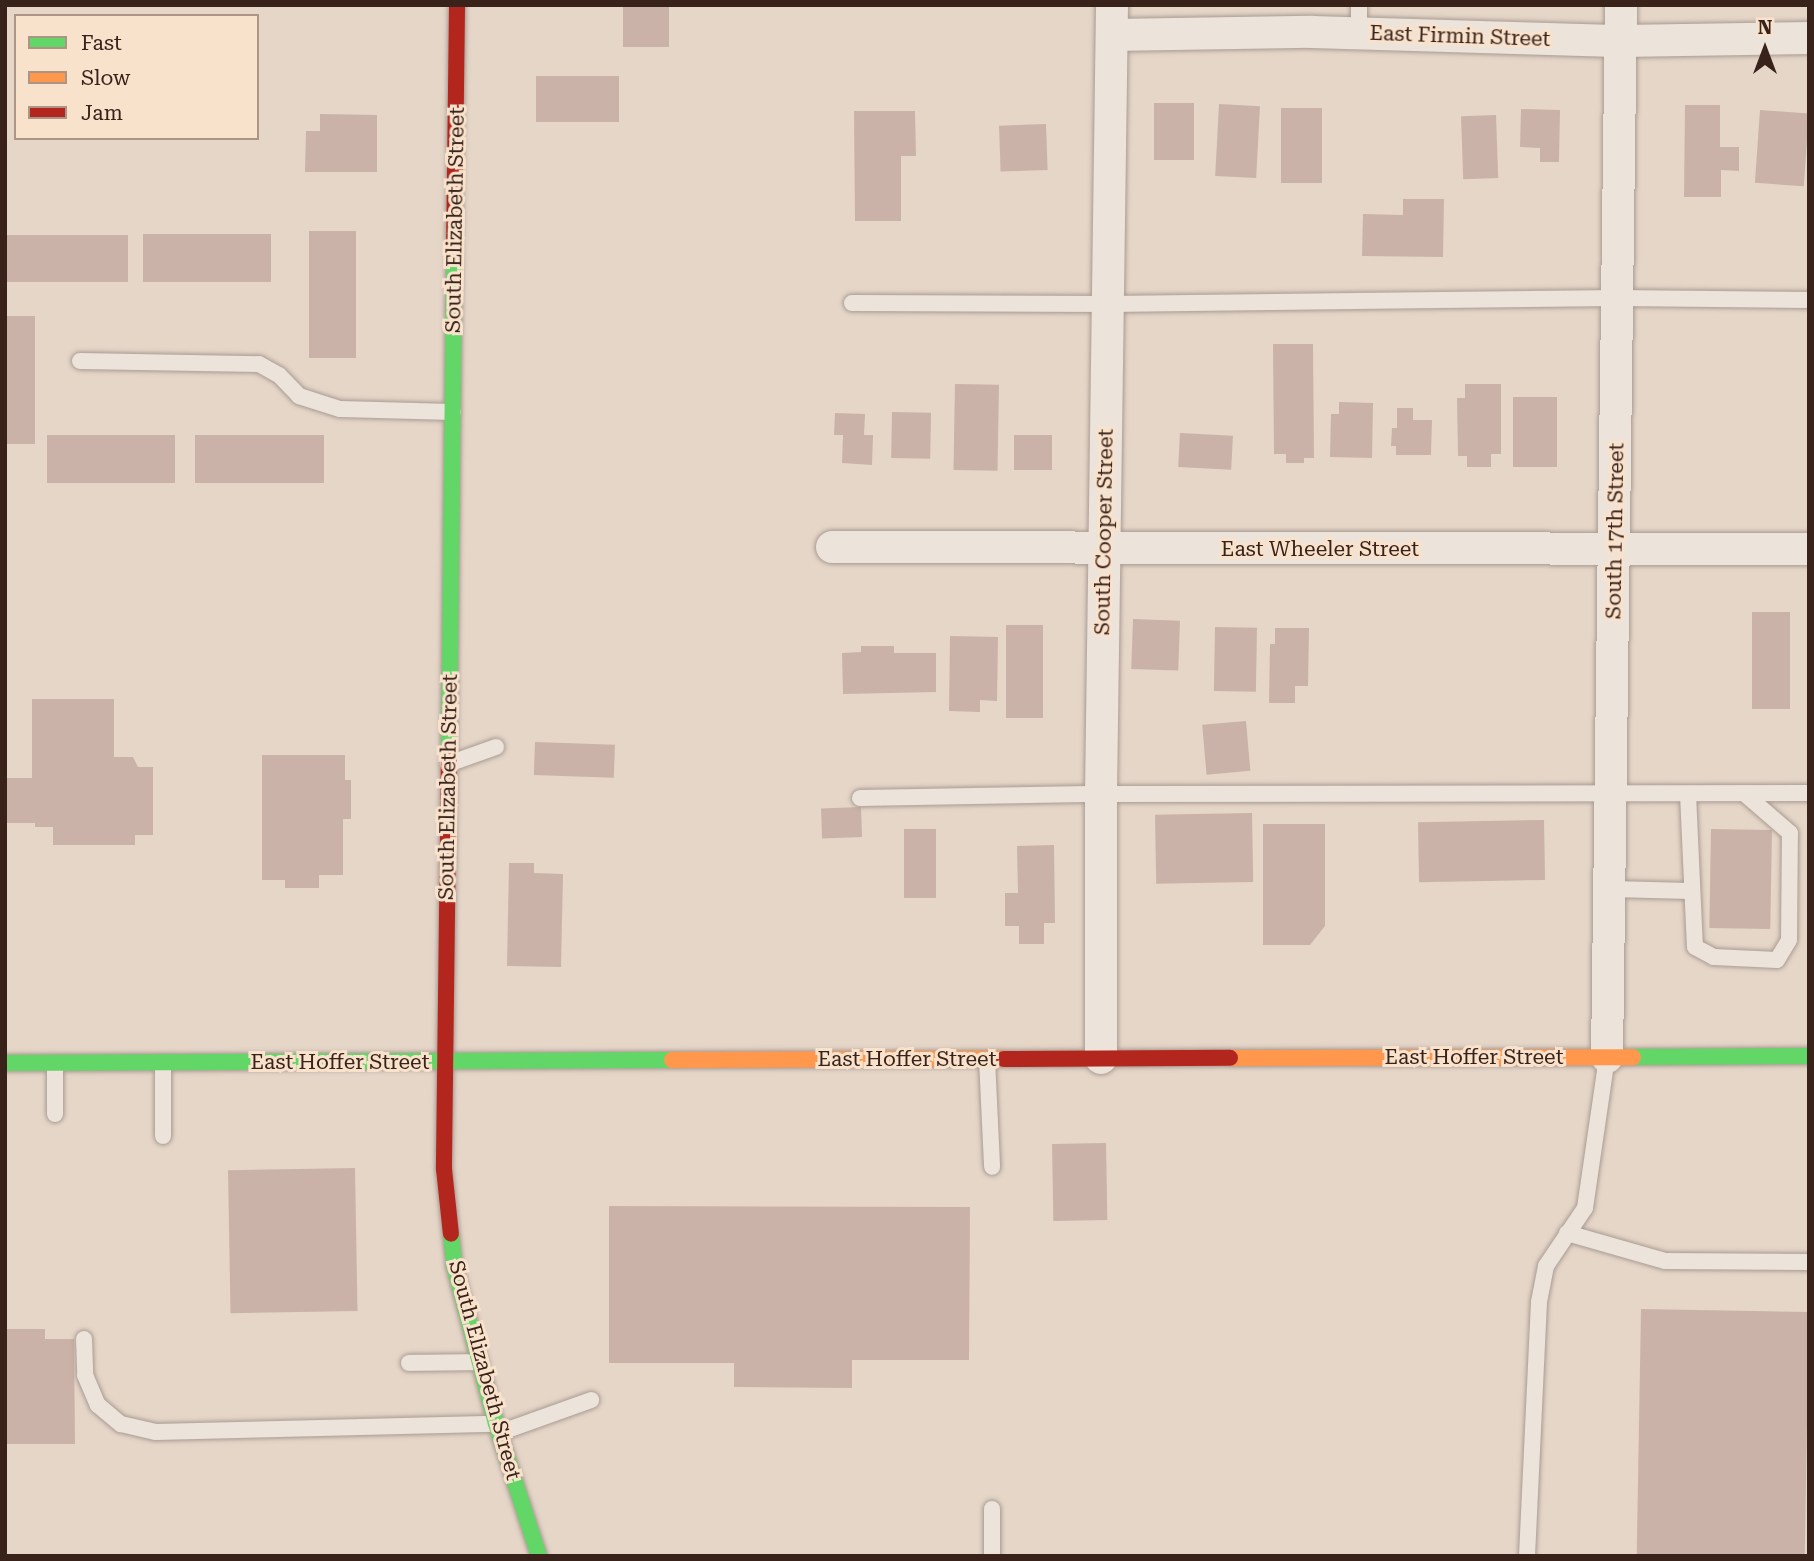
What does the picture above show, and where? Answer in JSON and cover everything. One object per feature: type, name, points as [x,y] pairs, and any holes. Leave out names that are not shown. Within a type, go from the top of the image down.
[{"type":"street","name":"South Elizabeth Street","points":[[457,5],[444,1169],[454,1265],[497,1428],[539,1556]]},
{"type":"street","name":"South 17th Street","points":[[1607,1057],[1621,5]]},
{"type":"street","name":"East Firmin Street","points":[[1112,20],[1359,19],[1621,41],[1809,38]]},
{"type":"street","name":"South Cooper Street","points":[[1101,1058],[1101,794],[1112,20]]},
{"type":"street","name":"East Wheeler Street","points":[[832,547],[1809,549]]},
{"type":"street","name":"East Hoffer Street","points":[[5,1063],[1809,1056]]},
{"type":"lane","points":[[852,303],[1108,304],[1617,298],[1809,300]]},
{"type":"lane","points":[[80,360],[259,364],[279,375],[299,396],[340,409],[453,412]]},
{"type":"lane","points":[[448,764],[496,747]]},
{"type":"lane","points":[[860,798],[1101,794],[1612,796],[1809,793]]},
{"type":"lane","points":[[1688,794],[1695,947],[1714,957],[1777,960],[1788,940],[1790,834],[1745,794]]},
{"type":"lane","points":[[1610,889],[1692,891]]},
{"type":"lane","points":[[1527,1556],[1539,1301],[1546,1266],[1585,1208],[1607,1057]]},
{"type":"lane","points":[[987,1059],[992,1167]]},
{"type":"lane","points":[[55,1063],[55,1114]]},
{"type":"lane","points":[[163,1063],[163,1136]]},
{"type":"lane","points":[[1567,1233],[1665,1261],[1809,1262]]},
{"type":"lane","points":[[84,1339],[85,1375],[98,1405],[121,1423],[156,1432],[497,1428],[592,1400]]},
{"type":"lane","points":[[409,1363],[480,1362]]},
{"type":"lane","points":[[992,1509],[992,1556]]},
{"type":"building","points":[[623,5],[669,5],[669,47],[623,47]]},
{"type":"building","points":[[536,76],[619,76],[619,122],[536,122]]},
{"type":"building","points":[[1154,103],[1194,103],[1194,160],[1154,160]]},
{"type":"building","points":[[1219,104],[1260,106],[1256,178],[1215,176]]},
{"type":"building","points":[[1685,105],[1720,105],[1720,147],[1739,147],[1739,171],[1721,170],[1721,197],[1684,197]]},
{"type":"building","points":[[1281,108],[1322,108],[1322,183],[1281,183]]},
{"type":"building","points":[[1521,109],[1560,110],[1559,162],[1540,162],[1540,148],[1520,147]]},
{"type":"building","points":[[1760,110],[1809,113],[1804,186],[1755,183]]},
{"type":"building","points":[[854,111],[915,111],[916,156],[901,156],[901,221],[855,221]]},
{"type":"building","points":[[320,114],[377,115],[377,172],[305,172],[306,131],[320,131]]},
{"type":"building","points":[[1496,115],[1498,178],[1463,179],[1461,116]]},
{"type":"building","points":[[1046,124],[1048,170],[1001,172],[999,126]]},
{"type":"building","points":[[1403,199],[1444,199],[1443,257],[1362,256],[1363,214],[1403,215]]},
{"type":"building","points":[[309,231],[356,231],[356,358],[309,358]]},
{"type":"building","points":[[143,234],[271,234],[271,282],[143,282]]},
{"type":"building","points":[[5,235],[128,235],[128,282],[5,282]]},
{"type":"building","points":[[5,316],[35,316],[35,444],[5,444]]},
{"type":"building","points":[[1273,344],[1313,344],[1314,458],[1304,458],[1304,463],[1286,463],[1286,454],[1274,454]]},
{"type":"building","points":[[955,384],[999,385],[997,471],[953,470]]},
{"type":"building","points":[[1465,384],[1501,384],[1501,454],[1491,454],[1491,467],[1467,467],[1467,456],[1458,456],[1457,398],[1465,398]]},
{"type":"building","points":[[1513,397],[1557,397],[1557,467],[1513,467]]},
{"type":"building","points":[[1339,402],[1373,403],[1372,458],[1330,457],[1331,414],[1339,414]]},
{"type":"building","points":[[1397,408],[1413,408],[1413,420],[1432,420],[1431,455],[1396,455],[1396,446],[1391,446],[1392,428],[1397,428]]},
{"type":"building","points":[[892,412],[931,413],[930,459],[891,458]]},
{"type":"building","points":[[835,413],[865,414],[864,435],[873,435],[872,465],[842,463],[843,435],[834,435]]},
{"type":"building","points":[[1180,433],[1233,436],[1231,470],[1178,467]]},
{"type":"building","points":[[47,435],[175,435],[175,483],[47,483]]},
{"type":"building","points":[[195,435],[324,435],[324,483],[195,483]]},
{"type":"building","points":[[1014,435],[1052,435],[1052,470],[1014,470]]},
{"type":"building","points":[[1752,612],[1790,612],[1790,709],[1752,709]]},
{"type":"building","points":[[1133,619],[1180,621],[1178,671],[1131,669]]},
{"type":"building","points":[[1006,625],[1043,625],[1043,718],[1006,718]]},
{"type":"building","points":[[1215,627],[1257,628],[1256,692],[1214,691]]},
{"type":"building","points":[[1275,628],[1309,628],[1308,686],[1295,686],[1295,703],[1269,703],[1270,644],[1275,644]]},
{"type":"building","points":[[950,636],[998,637],[997,701],[980,700],[980,712],[949,711]]},
{"type":"building","points":[[861,646],[894,646],[894,653],[936,653],[936,692],[843,694],[842,653],[861,652]]},
{"type":"building","points":[[32,699],[114,699],[114,757],[133,757],[138,767],[153,767],[153,835],[135,835],[135,845],[53,845],[53,827],[35,827],[35,823],[5,823],[5,778],[32,778]]},
{"type":"building","points":[[1246,721],[1250,771],[1207,775],[1202,725]]},
{"type":"building","points":[[535,742],[615,745],[614,778],[534,775]]},
{"type":"building","points":[[262,755],[345,755],[345,780],[351,780],[351,819],[343,819],[343,875],[319,875],[319,888],[285,888],[285,880],[262,880]]},
{"type":"building","points":[[861,807],[862,837],[822,838],[821,808]]},
{"type":"building","points":[[1252,813],[1253,882],[1156,884],[1155,815]]},
{"type":"building","points":[[1544,820],[1545,880],[1419,882],[1418,822]]},
{"type":"building","points":[[1263,824],[1325,824],[1325,926],[1310,945],[1263,945]]},
{"type":"building","points":[[904,829],[936,829],[936,898],[904,898]]},
{"type":"building","points":[[1711,829],[1772,830],[1770,929],[1709,928]]},
{"type":"building","points":[[1054,845],[1055,923],[1044,923],[1044,944],[1019,944],[1019,926],[1005,926],[1005,893],[1018,893],[1017,846]]},
{"type":"building","points":[[509,863],[534,863],[534,873],[563,874],[561,967],[507,966]]},
{"type":"building","points":[[1106,1143],[1107,1220],[1053,1221],[1052,1144]]},
{"type":"building","points":[[355,1168],[357,1311],[231,1313],[228,1170]]},
{"type":"building","points":[[609,1206],[970,1207],[969,1360],[852,1360],[852,1388],[734,1387],[734,1363],[609,1363]]},
{"type":"building","points":[[1641,1309],[1809,1312],[1805,1556],[1637,1556]]},
{"type":"building","points":[[5,1329],[45,1329],[45,1339],[74,1339],[75,1444],[5,1444]]},
{"type":"traffic: fast","points":[[449,751],[454,253]]},
{"type":"traffic: fast","points":[[1633,1057],[1809,1056]]},
{"type":"traffic: fast","points":[[5,1063],[672,1060]]},
{"type":"traffic: fast","points":[[451,1234],[454,1265],[496,1424],[539,1556]]},
{"type":"traffic: slow","points":[[1230,1058],[1633,1057]]},
{"type":"traffic: slow","points":[[672,1060],[1004,1059]]},
{"type":"traffic: jam","points":[[454,253],[457,5]]},
{"type":"traffic: jam","points":[[449,751],[444,1169],[451,1234]]},
{"type":"traffic: jam","points":[[1004,1059],[1230,1058]]}]
